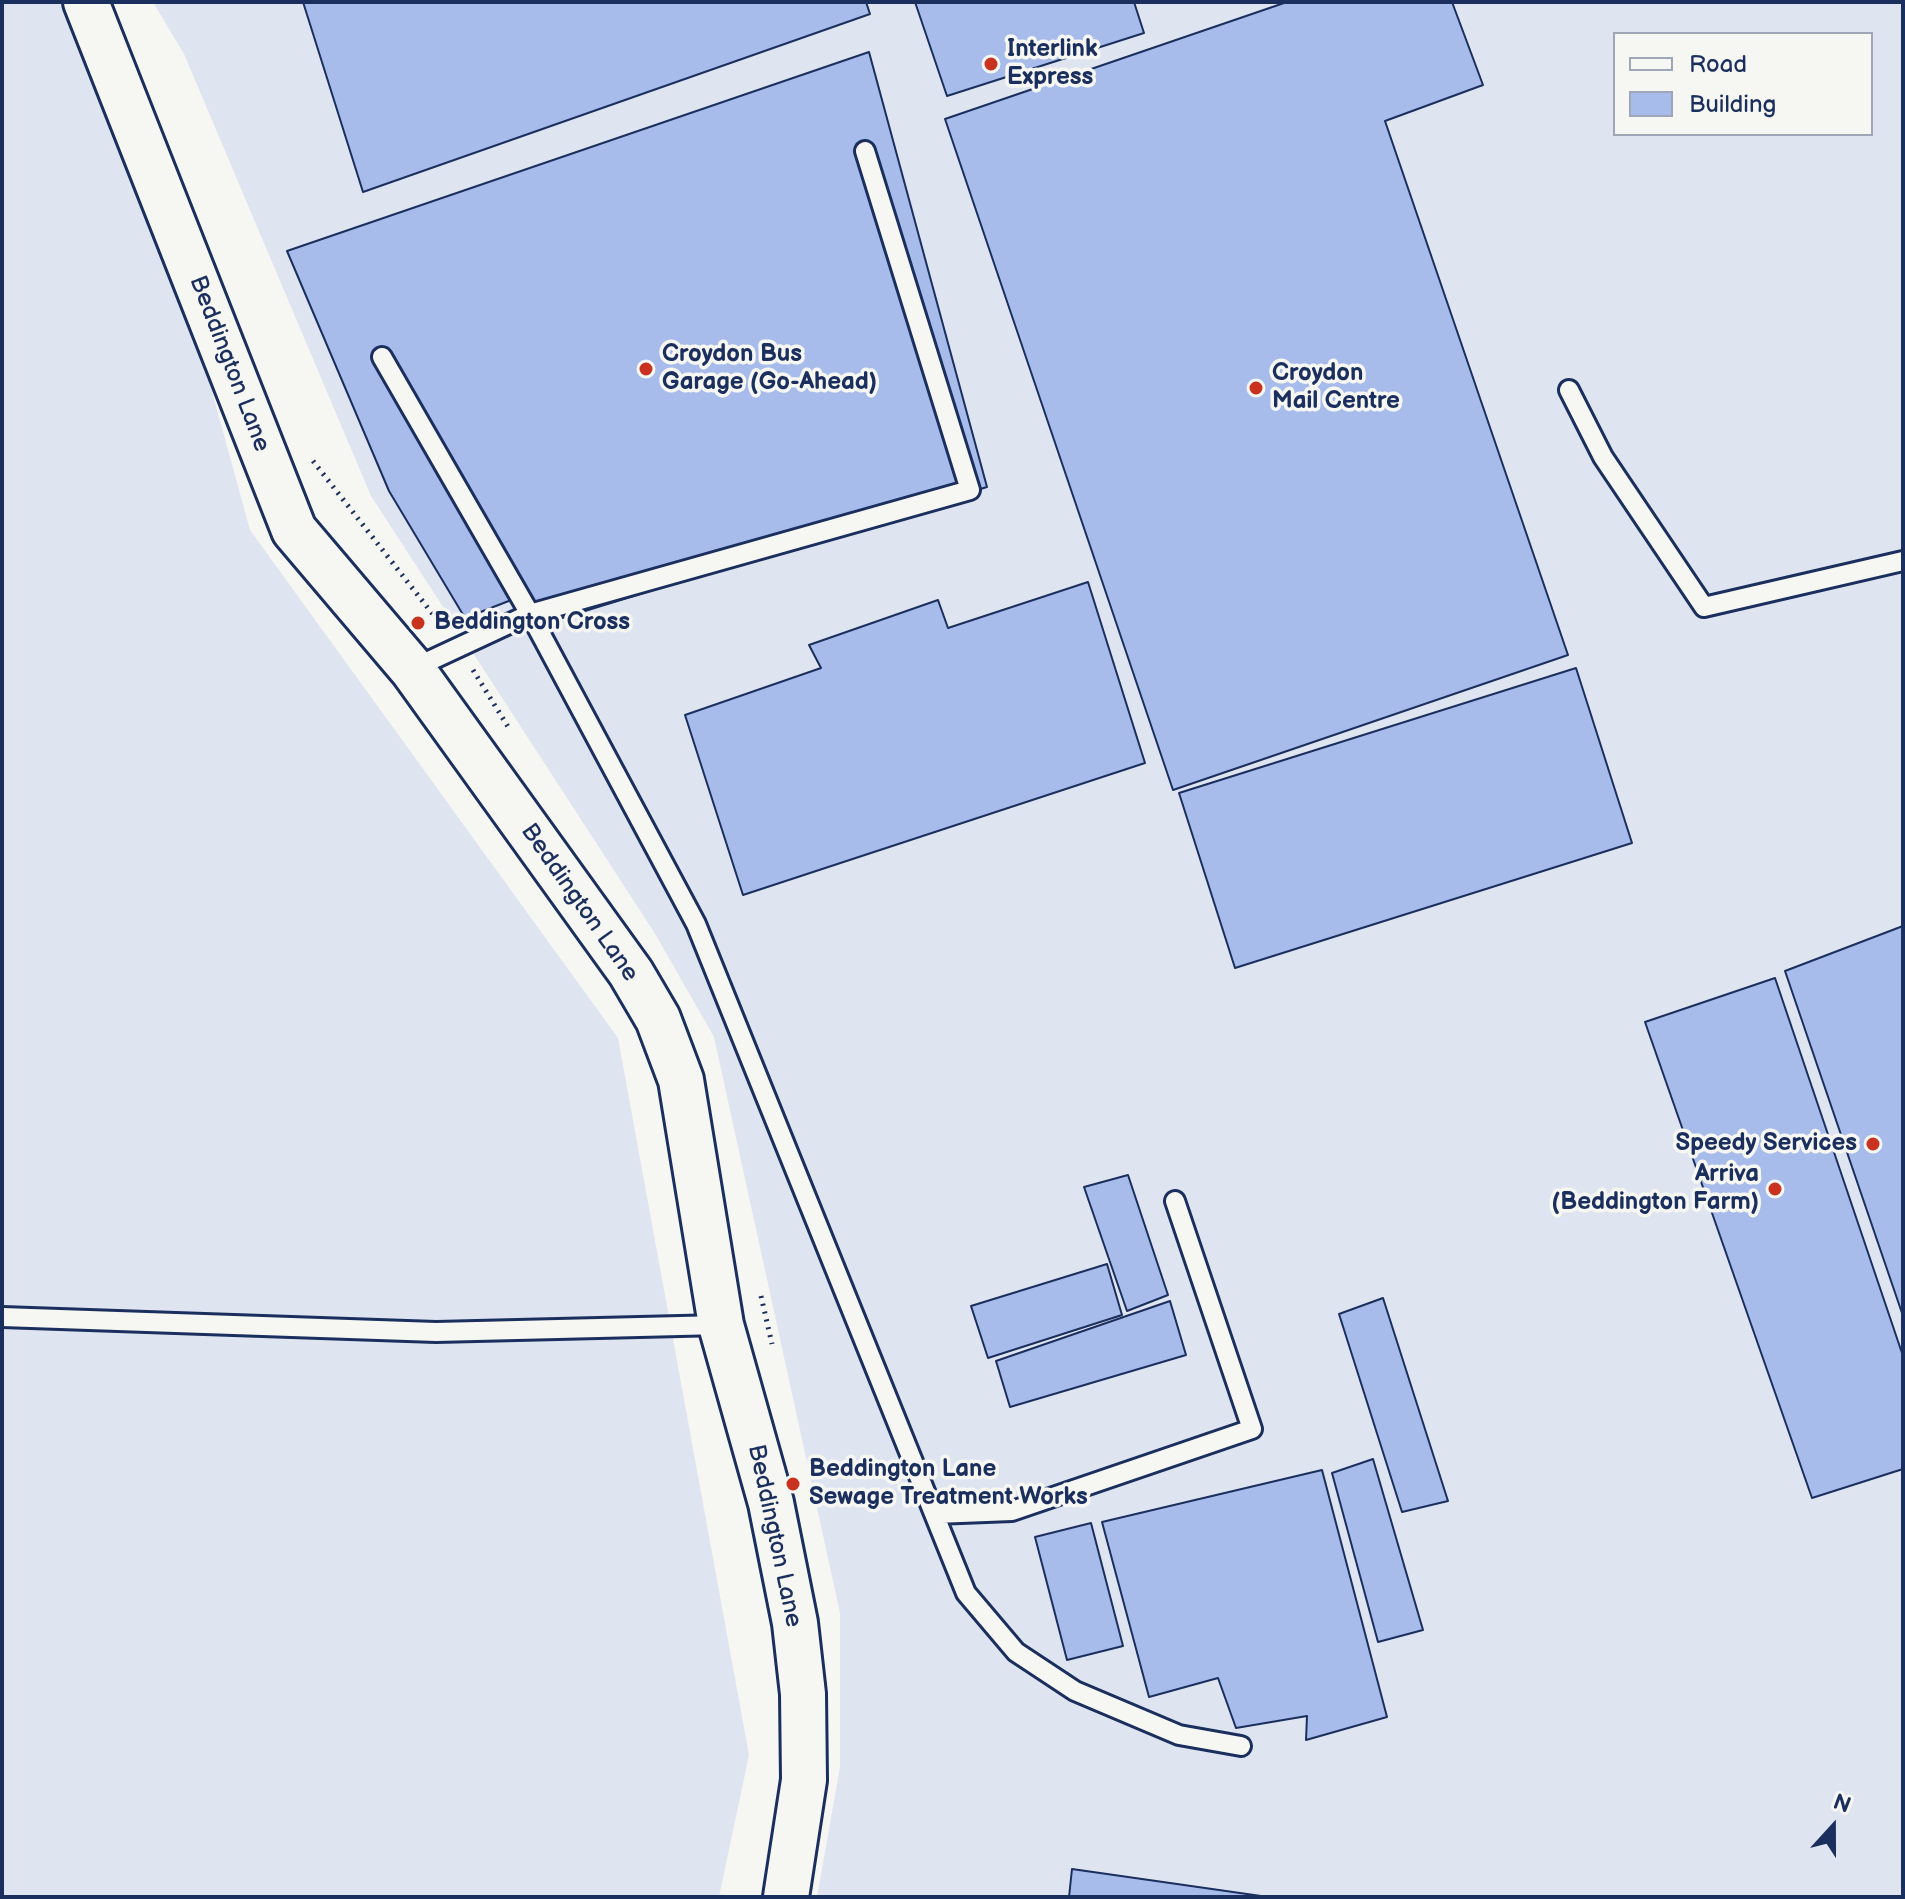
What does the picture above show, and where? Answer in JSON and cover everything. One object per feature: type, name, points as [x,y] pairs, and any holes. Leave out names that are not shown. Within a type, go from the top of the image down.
[{"type":"main road","name":"Beddington Lane","points":[[86,2],[294,530],[412,669],[631,973],[658,1019],[681,1080],[721,1325],[771,1503],[795,1623],[801,1680],[804,1780],[786,1897]]},
{"type":"lane","points":[[412,669],[530,614],[970,490],[865,151]]},
{"type":"lane","points":[[382,357],[530,614],[696,924],[966,1593],[1016,1652],[1075,1691],[1179,1735],[1241,1746]]},
{"type":"lane","points":[[1569,390],[1603,457],[1704,607],[1903,561]]},
{"type":"lane","points":[[935,1514],[1012,1511],[1252,1429],[1175,1201]]},
{"type":"lane","points":[[2,1317],[436,1332],[721,1325]]},
{"type":"shaded area","points":[[2,2],[105,2],[250,530],[618,1038],[749,1755],[719,1897],[2,1897]]},
{"type":"shaded area","points":[[153,2],[1903,2],[1903,1897],[817,1897],[840,1767],[840,1613],[714,1037],[654,932],[371,496],[184,54]]},
{"type":"building","points":[[303,2],[866,2],[870,14],[363,192]]},
{"type":"building","name":"Interlink Express","points":[[915,2],[1134,2],[1144,33],[947,96]]},
{"type":"building","name":"Croydon Mail Centre","points":[[1287,2],[1452,2],[1483,85],[1385,121],[1568,655],[1173,790],[945,119]]},
{"type":"building","name":"Croydon Bus Garage (Go-Ahead)","points":[[869,52],[987,487],[546,623],[545,609],[519,597],[465,618],[389,491],[287,251]]},
{"type":"building","points":[[1088,582],[1145,763],[743,895],[685,715],[821,668],[809,645],[938,600],[948,628]]},
{"type":"building","points":[[1576,668],[1632,843],[1235,968],[1179,793]]},
{"type":"building","name":"Speedy Services","points":[[1903,926],[1903,1316],[1785,971]]},
{"type":"building","name":"Arriva (Beddington Farm)","points":[[1775,978],[1903,1356],[1903,1469],[1812,1498],[1645,1022]]},
{"type":"building","points":[[1128,1175],[1168,1295],[1127,1311],[1084,1187]]},
{"type":"building","points":[[1107,1264],[1122,1315],[988,1358],[971,1306]]},
{"type":"building","points":[[1383,1298],[1448,1501],[1402,1512],[1339,1314]]},
{"type":"building","points":[[1170,1301],[1186,1355],[1010,1407],[996,1361]]},
{"type":"building","points":[[1373,1459],[1423,1630],[1378,1642],[1332,1473]]},
{"type":"building","points":[[1322,1470],[1387,1717],[1306,1740],[1307,1716],[1236,1728],[1218,1678],[1149,1697],[1102,1522]]},
{"type":"building","points":[[1091,1523],[1123,1646],[1067,1660],[1035,1537]]},
{"type":"building","points":[[1072,1869],[1268,1897],[1069,1897]]},
{"type":"place","name":"Interlink Express","points":[[991,64]]},
{"type":"place","name":"Croydon Bus Garage (Go-Ahead)","points":[[646,369]]},
{"type":"place","name":"Croydon Mail Centre","points":[[1256,388]]},
{"type":"place","name":"Beddington Cross","points":[[418,623]]},
{"type":"place","name":"Speedy Services","points":[[1873,1144]]},
{"type":"place","name":"Arriva (Beddington Farm)","points":[[1775,1189]]},
{"type":"place","name":"Beddington Lane Sewage Treatment Works","points":[[793,1484]]}]
